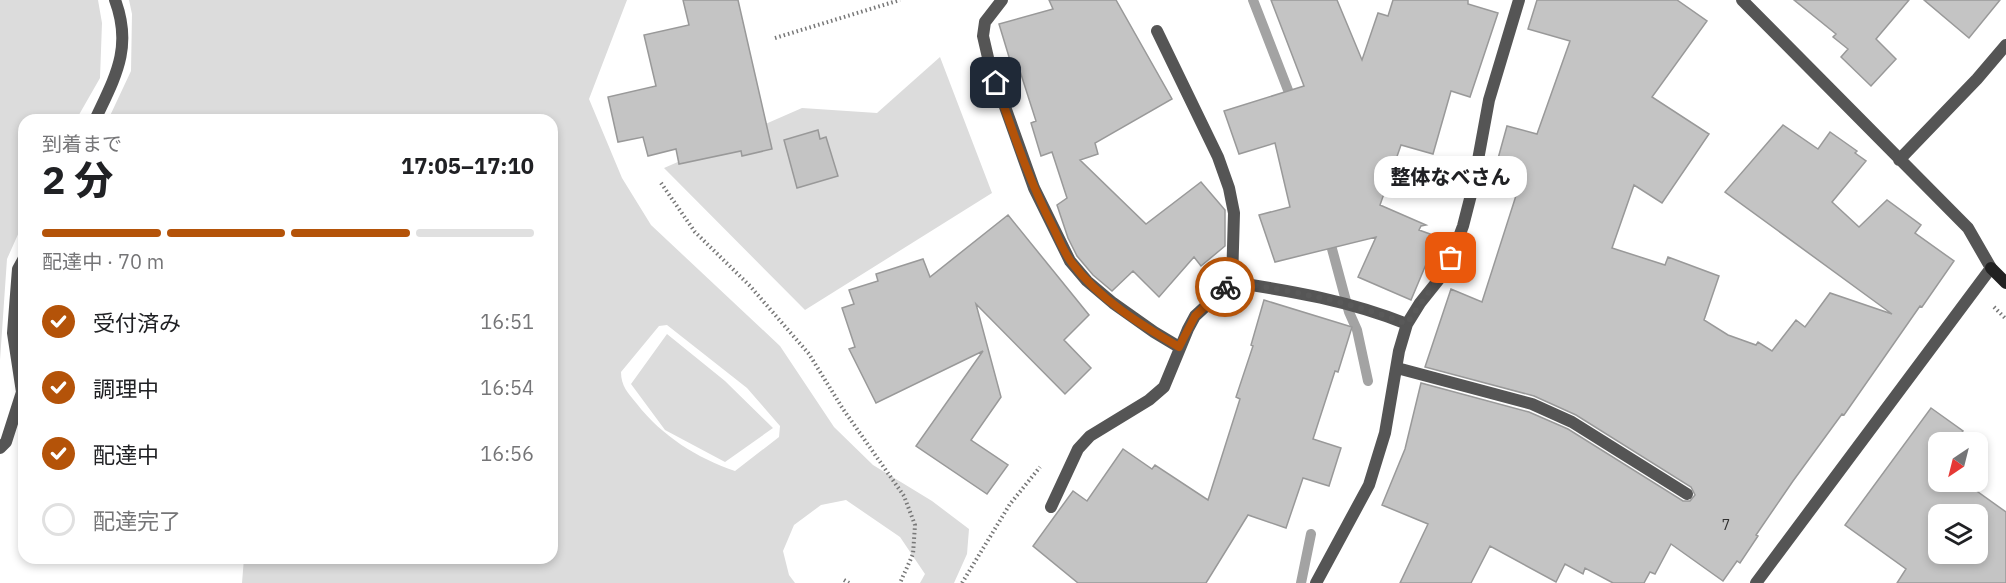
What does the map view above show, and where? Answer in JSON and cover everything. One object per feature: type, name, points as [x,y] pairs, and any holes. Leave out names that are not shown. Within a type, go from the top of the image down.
[{"type":"street","points":[[98,114],[121,60],[123,40],[120,13],[115,0]]},
{"type":"street","points":[[1002,0],[986,22],[984,29],[983,36],[989,62],[1034,188],[1070,261],[1087,281],[1113,303],[1179,347]]},
{"type":"street","points":[[1316,583],[1369,485],[1385,433],[1407,324],[1440,278],[1451,258],[1463,226],[1473,187],[1489,100],[1519,0]]},
{"type":"street","points":[[1742,0],[1968,228],[1991,268],[2006,283]]},
{"type":"street","points":[[1051,507],[1078,449],[1090,436],[1149,400],[1164,387],[1179,347],[1195,316],[1232,282],[1234,213],[1229,188],[1213,147],[1157,31]]},
{"type":"street","points":[[1899,159],[1977,79],[2006,45]]},
{"type":"street","points":[[1756,583],[1991,268]]},
{"type":"street","points":[[18,269],[13,333],[18,366]]},
{"type":"street","points":[[1232,282],[1329,298],[1373,310],[1407,324]]},
{"type":"street","points":[[1397,368],[1532,404],[1572,422],[1687,494]]},
{"type":"street","points":[[0,448],[6,442],[18,404]]},
{"type":"path","points":[[775,38],[900,0]]},
{"type":"path","points":[[661,183],[695,232],[750,286],[809,354],[843,409],[904,496],[915,525],[913,554],[900,583]]},
{"type":"path","points":[[962,583],[1010,504],[1044,464]]},
{"type":"shaded area","points":[[0,0],[98,0],[102,23],[100,78],[79,114],[18,114],[18,234],[7,259],[0,360]]},
{"type":"shaded area","points":[[129,0],[627,0],[589,99],[622,178],[651,225],[780,346],[834,427],[873,465],[932,501],[969,529],[967,554],[954,583],[920,583],[925,574],[900,537],[846,500],[821,505],[794,525],[783,551],[789,575],[795,583],[242,583],[244,564],[558,564],[558,114],[111,114],[131,71],[132,14]],"holes":[[[667,325],[747,388],[780,426],[779,437],[735,471],[707,460],[669,436],[647,416],[628,393],[622,381],[621,372],[659,326]]]},
{"type":"shaded area","points":[[940,57],[992,193],[805,310],[664,168],[802,108],[877,113]]},
{"type":"shaded area","points":[[667,334],[725,381],[773,428],[725,462],[665,430],[631,384]]},
{"type":"building","points":[[683,0],[738,0],[772,149],[742,156],[741,151],[679,164],[676,149],[648,156],[643,137],[618,142],[608,97],[656,86],[644,35],[689,25]]},
{"type":"building","points":[[1049,0],[1116,0],[1172,99],[1095,143],[1098,154],[1080,160],[1146,224],[1201,182],[1225,210],[1225,246],[1201,266],[1194,257],[1159,297],[1133,271],[1112,291],[1093,275],[1077,256],[1068,238],[1057,205],[1067,198],[1052,152],[1041,156],[1031,123],[1036,121],[1019,68],[1013,70],[999,24],[1053,9]]},
{"type":"building","points":[[1271,0],[1337,0],[1362,60],[1378,13],[1388,16],[1393,0],[1468,0],[1468,4],[1498,13],[1470,97],[1451,91],[1433,154],[1401,145],[1380,205],[1426,225],[1421,226],[1419,230],[1430,234],[1427,240],[1435,243],[1411,300],[1358,277],[1376,237],[1275,262],[1259,215],[1290,207],[1275,143],[1239,154],[1224,111],[1304,86]]},
{"type":"building","points":[[1537,0],[1677,0],[1707,21],[1652,97],[1709,134],[1662,203],[1634,185],[1612,248],[1665,265],[1668,257],[1719,276],[1704,320],[1728,335],[1756,345],[1758,342],[1772,351],[1796,320],[1805,327],[1830,293],[1892,314],[1725,192],[1783,125],[1818,149],[1830,132],[1857,151],[1855,153],[1866,161],[1832,202],[1859,227],[1887,200],[1921,225],[1915,233],[1954,261],[1844,415],[1842,414],[1793,481],[1740,563],[1737,561],[1723,581],[1671,544],[1655,574],[1650,572],[1644,583],[1613,583],[1585,568],[1583,574],[1565,564],[1556,582],[1490,546],[1471,583],[1400,583],[1428,524],[1382,505],[1405,449],[1421,383],[1529,412],[1568,429],[1683,501],[1690,501],[1695,495],[1691,487],[1576,415],[1534,396],[1425,367],[1451,289],[1482,302],[1521,180],[1494,173],[1507,126],[1537,134],[1570,41],[1528,29]]},
{"type":"building","points":[[1794,0],[1909,0],[1876,39],[1896,59],[1871,86],[1841,57],[1848,49],[1833,37],[1836,34]]},
{"type":"building","points":[[1924,0],[2000,0],[1969,38]]},
{"type":"building","points":[[818,130],[820,139],[826,137],[838,176],[797,188],[784,140]]},
{"type":"building","points":[[1008,215],[1089,315],[1064,340],[1091,368],[1065,394],[976,304],[1001,397],[971,440],[1008,465],[987,494],[916,446],[983,351],[876,403],[849,349],[855,347],[842,308],[854,304],[849,290],[878,281],[876,274],[923,259],[930,277]]},
{"type":"building","points":[[1264,300],[1352,327],[1313,439],[1341,448],[1329,486],[1303,478],[1286,528],[1248,515],[1206,583],[1078,583],[1033,546],[1073,491],[1087,501],[1123,449],[1152,469],[1155,465],[1208,500],[1240,399],[1236,397],[1253,346],[1251,345]]},
{"type":"building","points":[[1931,408],[1963,431],[1928,432],[1928,492],[1978,492],[2006,512],[2006,583],[1897,583],[1906,569],[1845,525]]},
{"type":"waterway","points":[[1253,0],[1293,103]]},
{"type":"waterway","points":[[1328,234],[1349,312],[1357,330],[1368,381]]},
{"type":"waterway","points":[[1301,583],[1311,534]]},
{"type":"way so far","points":[[1225,287],[1232,282],[1305,293],[1373,310],[1407,324],[1440,278],[1451,258]]},
{"type":"place","name":"整体なべさん","points":[[1451,258]]},
{"type":"route","points":[[996,83],[1034,188],[1070,261],[1087,281],[1113,303],[1179,347],[1195,316],[1225,287]]}]
